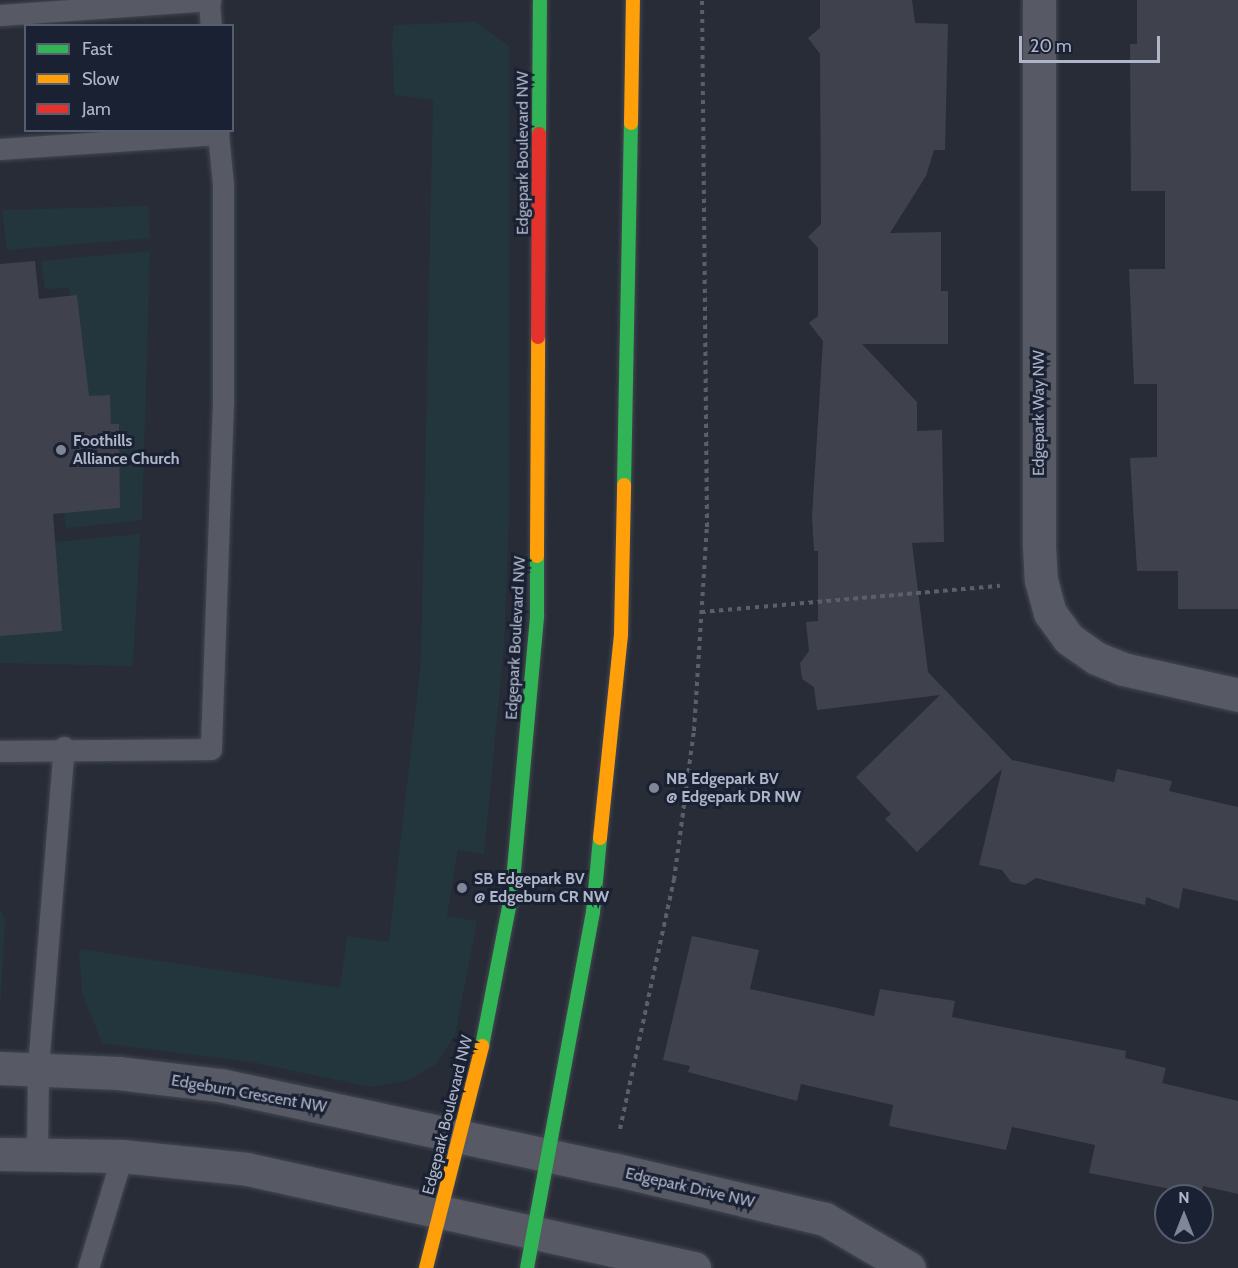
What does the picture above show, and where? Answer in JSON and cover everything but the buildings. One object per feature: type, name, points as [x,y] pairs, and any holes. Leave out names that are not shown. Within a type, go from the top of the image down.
[{"type":"street","name":"Edgepark Boulevard NW","points":[[426,1268],[460,1136],[512,892],[537,615],[540,0]]},
{"type":"street","points":[[527,1268],[593,912],[621,634],[633,0]]},
{"type":"street","name":"Edgepark Way NW","points":[[1039,0],[1041,580],[1050,613],[1069,639],[1096,658],[1123,669],[1238,695]]},
{"type":"street","name":"Edgeburn Crescent NW","points":[[0,1068],[38,1067],[220,1085],[460,1136]]},
{"type":"street","name":"Edgepark Drive NW","points":[[460,1136],[825,1219],[909,1268]]},
{"type":"street","points":[[0,1154],[122,1156],[247,1170],[694,1268]]},
{"type":"lane","points":[[0,15],[210,0],[211,24]]},
{"type":"lane","points":[[0,149],[218,132],[223,183],[223,402],[211,749],[64,747],[0,751]]},
{"type":"lane","points":[[37,1153],[38,1067],[64,747]]},
{"type":"lane","points":[[88,1268],[122,1156]]},
{"type":"path","points":[[613,1170],[674,880],[694,731],[707,527],[702,0]]},
{"type":"path","points":[[701,612],[1041,580]]},
{"type":"shaded area","points":[[475,22],[509,46],[509,520],[504,646],[484,854],[458,850],[447,916],[477,921],[455,1035],[436,1064],[409,1080],[370,1087],[252,1062],[102,1043],[82,992],[79,949],[340,988],[347,936],[389,942],[421,662],[433,100],[394,95],[392,40],[394,25]]},
{"type":"shaded area","points":[[149,206],[150,238],[7,250],[2,210]]},
{"type":"shaded area","points":[[150,251],[142,520],[66,528],[64,513],[120,508],[119,424],[111,424],[110,395],[47,400],[85,357],[77,296],[70,296],[69,288],[45,289],[41,261]]},
{"type":"shaded area","points":[[140,534],[133,666],[0,663],[0,636],[55,542]]},
{"type":"shaded area","points":[[0,909],[5,920],[0,1011]]},
{"type":"traffic: fast","points":[[539,134],[540,0]]},
{"type":"traffic: fast","points":[[624,485],[631,123]]},
{"type":"traffic: fast","points":[[482,1046],[512,892],[537,615],[537,556]]},
{"type":"traffic: fast","points":[[527,1268],[593,912],[600,838]]},
{"type":"traffic: slow","points":[[631,123],[633,0]]},
{"type":"traffic: slow","points":[[537,556],[538,337]]},
{"type":"traffic: slow","points":[[600,838],[621,634],[624,485]]},
{"type":"traffic: slow","points":[[426,1268],[482,1046]]},
{"type":"traffic: jam","points":[[538,337],[539,134]]},
{"type":"place","name":"Foothills Alliance Church","points":[[61,450]]},
{"type":"place","name":"NB Edgepark BV @ Edgepark DR NW","points":[[654,788]]},
{"type":"place","name":"SB Edgepark BV @ Edgeburn CR NW","points":[[462,888]]}]
